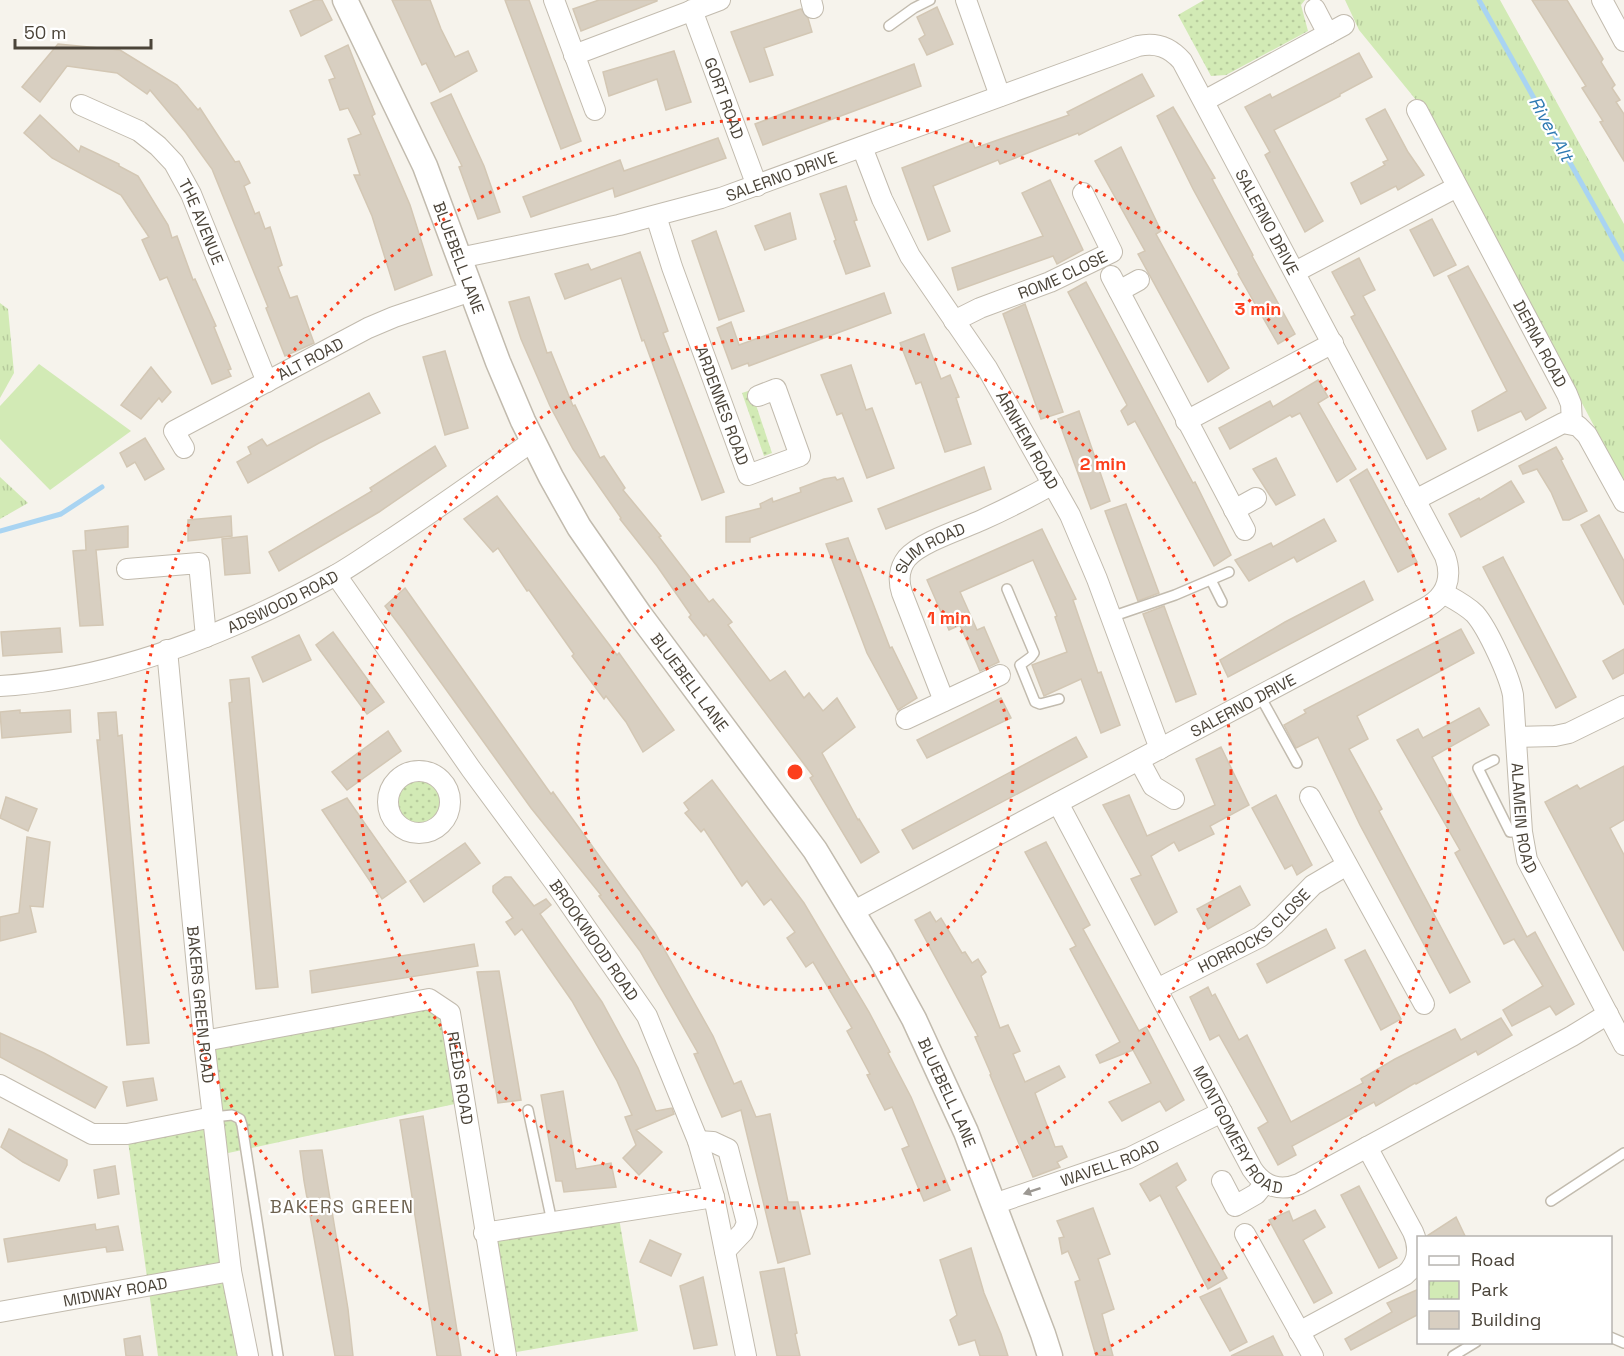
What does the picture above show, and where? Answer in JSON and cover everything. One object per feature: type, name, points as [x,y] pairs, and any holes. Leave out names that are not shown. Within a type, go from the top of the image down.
[{"type":"street","name":"BLUEBELL LANE","points":[[345,0],[417,149],[498,362],[532,441],[597,555],[814,850],[854,911],[914,1019],[966,1132],[1050,1356]]},
{"type":"street","points":[[554,0],[595,110]]},
{"type":"street","points":[[574,55],[720,0]]},
{"type":"street","points":[[966,0],[1000,96]]},
{"type":"street","points":[[1602,0],[1621,36]]},
{"type":"street","points":[[1204,101],[1336,30],[1315,9]]},
{"type":"street","name":"GORT ROAD","points":[[692,10],[757,186]]},
{"type":"street","name":"SALERNO DRIVE","points":[[459,258],[656,216],[757,186],[1130,48],[1152,44],[1167,48],[1177,55],[1204,101],[1448,562],[1449,576],[1443,593],[1431,605],[854,911]]},
{"type":"street","name":"THE AVENUE","points":[[81,105],[139,131],[174,163],[191,194],[267,382]]},
{"type":"street","name":"DERNA ROAD","points":[[1417,110],[1567,394],[1571,404],[1572,423]]},
{"type":"street","name":"ARNHEM ROAD","points":[[862,147],[900,238],[987,368],[1053,484],[1083,543],[1160,748]]},
{"type":"street","points":[[1295,272],[1457,187]]},
{"type":"street","name":"ROME CLOSE","points":[[954,321],[980,308],[1050,282],[1112,252],[1083,193]]},
{"type":"street","name":"ARDENNES ROAD","points":[[656,216],[676,278],[748,475],[800,456],[775,390]]},
{"type":"street","points":[[1139,280],[1115,284],[1245,530]]},
{"type":"street","name":"ALT ROAD","points":[[184,448],[174,431],[381,322],[471,291]]},
{"type":"street","points":[[1186,421],[1333,344]]},
{"type":"street","points":[[1415,500],[1556,425],[1572,423],[1583,430],[1592,441],[1624,502]]},
{"type":"street","name":"ADSWOOD ROAD","points":[[0,686],[84,675],[206,637],[264,612],[336,575],[433,512],[532,441]]},
{"type":"street","name":"SLIM ROAD","points":[[944,701],[902,593],[899,580],[904,562],[912,553],[925,545],[986,518],[1053,484]]},
{"type":"street","points":[[1234,510],[1256,498]]},
{"type":"street","points":[[127,569],[199,563],[206,637]]},
{"type":"street","name":"BROOKWOOD ROAD","points":[[336,575],[647,1016],[698,1141],[714,1197],[746,1356]]},
{"type":"street","name":"ALAMEIN ROAD","points":[[1443,593],[1477,617],[1503,664],[1513,695],[1525,852],[1531,869],[1624,1045]]},
{"type":"street","name":"BAKERS GREEN ROAD","points":[[167,650],[204,1041],[231,1271],[248,1356]]},
{"type":"street","points":[[906,718],[1000,675]]},
{"type":"street","points":[[1516,737],[1555,736],[1569,733],[1624,706]]},
{"type":"street","points":[[1139,760],[1153,786],[1174,799]]},
{"type":"street","points":[[447,789],[471,769]]},
{"type":"street","points":[[1310,797],[1424,1004]]},
{"type":"street","name":"MONTGOMERY ROAD","points":[[1058,804],[1252,1169],[1265,1183],[1281,1188],[1293,1186],[1572,1036],[1608,1014]]},
{"type":"street","name":"HORROCKS CLOSE","points":[[1157,989],[1260,937],[1274,926],[1313,885],[1347,865]]},
{"type":"street","name":"REEDS ROAD","points":[[204,1041],[429,999],[450,1013],[484,1233],[506,1356]]},
{"type":"street","points":[[0,1085],[92,1134],[127,1134],[213,1117]]},
{"type":"street","name":"WAVELL ROAD","points":[[994,1204],[1130,1158],[1222,1113]]},
{"type":"street","points":[[698,1141],[713,1142],[728,1149],[747,1223],[743,1232],[725,1251]]},
{"type":"street","points":[[1367,1147],[1413,1232],[1417,1247]]},
{"type":"street","points":[[1222,1182],[1235,1206],[1256,1194],[1265,1183]]},
{"type":"street","points":[[484,1233],[714,1197]]},
{"type":"street","points":[[1245,1234],[1313,1356]]},
{"type":"street","points":[[1299,1332],[1410,1270],[1417,1258]]},
{"type":"street","name":"MIDWAY ROAD","points":[[0,1312],[231,1271]]},
{"type":"lane","points":[[889,26],[914,8],[930,0]]},
{"type":"lane","points":[[1111,617],[1175,595],[1229,572]]},
{"type":"lane","points":[[1210,580],[1222,602]]},
{"type":"lane","points":[[1000,675],[1020,666],[1034,653],[1007,589]]},
{"type":"lane","points":[[1020,666],[1035,702],[1040,704],[1059,699]]},
{"type":"lane","points":[[1260,696],[1298,763]]},
{"type":"lane","points":[[1494,760],[1478,768],[1510,832],[1522,832]]},
{"type":"lane","points":[[528,1110],[552,1222]]},
{"type":"lane","points":[[213,1117],[232,1115],[240,1119],[242,1125],[278,1356]]},
{"type":"lane","points":[[1551,1202],[1624,1153]]},
{"type":"lane","points":[[1453,1356],[1473,1344]]},
{"type":"green space","points":[[1204,0],[1305,0],[1301,5],[1308,31],[1226,75],[1211,76],[1178,15]]},
{"type":"green space","points":[[1345,0],[1500,0],[1624,224],[1624,483],[1434,122],[1359,30]]},
{"type":"green space","points":[[0,303],[8,309],[14,373],[0,398]]},
{"type":"green space","points":[[39,364],[131,431],[50,490],[0,439],[0,406]]},
{"type":"green space","points":[[751,390],[772,453],[764,456],[742,393]]},
{"type":"green space","points":[[0,477],[28,503],[0,519]]},
{"type":"green space","points":[[419,779],[435,786],[442,802],[435,818],[419,825],[403,818],[396,802],[403,786]]},
{"type":"green space","points":[[429,999],[450,1013],[464,1102],[219,1155],[252,1356],[158,1356],[127,1134],[213,1117],[204,1041]]},
{"type":"green space","points":[[618,1212],[638,1331],[505,1354],[484,1233]]},
{"type":"building","points":[[315,0],[322,0],[332,20],[301,36],[290,11]]},
{"type":"building","points":[[392,0],[430,0],[455,57],[468,51],[477,71],[440,92],[426,63],[422,65]]},
{"type":"building","points":[[505,0],[529,0],[581,141],[561,149]]},
{"type":"building","points":[[599,0],[657,1],[581,31],[573,9]]},
{"type":"building","points":[[1532,0],[1567,0],[1603,59],[1601,62],[1615,85],[1612,88],[1620,100],[1616,102],[1624,114],[1624,161],[1582,88],[1586,86]]},
{"type":"building","points":[[937,7],[953,44],[927,55],[919,39],[925,35],[917,17]]},
{"type":"building","points":[[801,9],[808,18],[812,32],[764,48],[773,75],[750,82],[731,32]]},
{"type":"building","points":[[58,44],[120,50],[177,85],[198,110],[200,108],[235,162],[239,161],[250,183],[244,186],[255,214],[259,212],[265,229],[270,227],[282,265],[278,267],[290,298],[297,296],[314,343],[285,356],[266,308],[268,307],[212,169],[150,90],[147,94],[117,73],[67,66],[40,102],[22,87]]},
{"type":"building","points":[[348,45],[375,114],[372,116],[410,205],[432,275],[395,290],[372,216],[354,175],[360,175],[348,139],[361,134],[348,108],[340,110],[329,80],[335,78],[325,56]]},
{"type":"building","points":[[674,51],[691,102],[666,110],[657,79],[609,96],[603,72]]},
{"type":"building","points":[[1359,53],[1372,77],[1274,130],[1323,221],[1305,232],[1265,155],[1270,152],[1245,107],[1270,94],[1272,98]]},
{"type":"building","points":[[914,64],[921,86],[763,145],[755,124]]},
{"type":"building","points":[[1142,74],[1154,96],[1079,135],[1078,133],[1000,164],[998,160],[933,186],[950,231],[928,240],[902,168],[972,141],[975,148],[1069,115],[1067,112]]},
{"type":"building","points":[[451,94],[484,166],[500,212],[478,219],[459,167],[462,166],[431,103]]},
{"type":"building","points":[[1173,107],[1215,178],[1212,179],[1295,334],[1278,344],[1238,274],[1157,116]]},
{"type":"building","points":[[1385,109],[1408,152],[1424,175],[1398,190],[1396,186],[1361,204],[1351,183],[1385,165],[1383,162],[1388,160],[1366,119]]},
{"type":"building","points":[[40,115],[79,152],[81,146],[138,176],[168,225],[172,238],[177,236],[193,280],[195,279],[216,326],[214,327],[231,369],[228,370],[231,376],[212,384],[167,277],[160,280],[142,240],[149,237],[121,195],[52,158],[24,133]]},
{"type":"building","points":[[718,138],[726,158],[615,197],[613,188],[531,217],[523,197],[620,160],[624,171]]},
{"type":"building","points":[[1121,147],[1161,231],[1156,234],[1229,368],[1208,382],[1138,254],[1145,251],[1095,161]]},
{"type":"building","points":[[1050,180],[1083,250],[1057,264],[1053,256],[958,290],[952,268],[1043,236],[1022,193]]},
{"type":"building","points":[[846,186],[857,220],[854,221],[870,266],[846,274],[820,194]]},
{"type":"building","points":[[790,213],[796,239],[765,250],[755,226]]},
{"type":"building","points":[[1432,219],[1456,265],[1434,276],[1410,230]]},
{"type":"building","points":[[716,231],[744,311],[719,320],[692,241]]},
{"type":"building","points":[[640,252],[668,331],[663,333],[724,492],[702,500],[644,340],[642,341],[621,278],[565,299],[555,274],[588,264],[591,270]]},
{"type":"building","points":[[1359,258],[1375,290],[1363,296],[1446,449],[1427,459],[1351,317],[1355,315],[1332,272]]},
{"type":"building","points":[[1468,266],[1546,408],[1526,420],[1521,411],[1478,431],[1472,411],[1507,391],[1448,276]]},
{"type":"building","points":[[1086,282],[1193,483],[1195,482],[1231,555],[1214,566],[1135,421],[1128,425],[1121,411],[1127,405],[1068,292]]},
{"type":"building","points":[[884,293],[891,313],[749,366],[748,363],[732,369],[717,328],[731,322],[739,345]]},
{"type":"building","points":[[529,297],[547,353],[551,352],[573,406],[575,405],[600,458],[604,456],[625,488],[623,490],[661,536],[659,537],[709,602],[713,599],[732,622],[728,625],[770,681],[785,671],[804,698],[809,693],[823,711],[837,698],[855,727],[822,753],[858,820],[879,852],[861,863],[810,778],[813,776],[706,634],[704,636],[689,617],[691,615],[657,566],[620,519],[573,449],[550,406],[521,339],[509,302]]},
{"type":"building","points":[[1025,304],[1063,412],[1041,419],[1003,314]]},
{"type":"building","points":[[924,334],[941,379],[950,375],[959,397],[956,398],[971,444],[945,452],[921,382],[916,384],[900,343]]},
{"type":"building","points":[[445,351],[468,428],[445,435],[423,357]]},
{"type":"building","points":[[851,365],[866,410],[872,408],[894,468],[867,478],[842,413],[837,415],[821,375]]},
{"type":"building","points":[[151,367],[171,392],[162,402],[159,398],[141,419],[121,405]]},
{"type":"building","points":[[1318,380],[1328,397],[1318,403],[1356,469],[1337,482],[1300,413],[1292,417],[1290,415],[1230,449],[1219,428],[1270,401],[1273,407]]},
{"type":"building","points":[[369,393],[380,413],[319,443],[248,483],[237,462],[251,454],[248,447],[262,439],[267,446]]},
{"type":"building","points":[[1079,411],[1110,501],[1091,509],[1058,419]]},
{"type":"building","points":[[145,438],[164,469],[145,480],[135,462],[127,467],[120,453]]},
{"type":"building","points":[[435,446],[446,466],[379,512],[279,571],[269,552],[372,491],[370,488]]},
{"type":"building","points":[[1556,447],[1587,511],[1569,520],[1563,520],[1551,492],[1537,469],[1523,474],[1519,466]]},
{"type":"building","points":[[1276,458],[1295,495],[1276,505],[1253,469]]},
{"type":"building","points":[[984,467],[991,489],[886,529],[878,509]]},
{"type":"building","points":[[1367,469],[1417,562],[1398,572],[1350,480]]},
{"type":"building","points":[[835,477],[837,480],[843,478],[852,501],[750,538],[750,542],[726,542],[726,517],[761,508],[760,504],[772,498],[773,502],[801,492],[800,488]]},
{"type":"building","points":[[1511,481],[1524,502],[1461,537],[1449,514],[1479,498],[1480,500]]},
{"type":"building","points":[[497,496],[617,655],[619,653],[674,730],[643,752],[626,722],[606,696],[604,699],[572,656],[574,654],[498,548],[493,552],[464,519]]},
{"type":"building","points":[[1126,504],[1159,593],[1138,601],[1105,511]]},
{"type":"building","points":[[1599,515],[1624,561],[1624,605],[1581,525]]},
{"type":"building","points":[[231,516],[232,536],[188,541],[188,520]]},
{"type":"building","points":[[1324,519],[1336,541],[1297,562],[1294,557],[1249,581],[1235,560],[1271,543],[1273,547]]},
{"type":"building","points":[[128,526],[128,547],[96,550],[103,625],[80,626],[73,551],[86,550],[85,531]]},
{"type":"building","points":[[1042,529],[1076,599],[1073,600],[1098,673],[1101,672],[1120,725],[1101,733],[1081,679],[1044,696],[1032,665],[1067,652],[1055,617],[1057,616],[1033,560],[960,592],[977,630],[984,627],[999,662],[980,671],[960,625],[949,630],[927,580]]},
{"type":"building","points":[[247,536],[250,573],[225,575],[222,539]]},
{"type":"building","points":[[848,538],[890,648],[892,647],[917,698],[898,710],[867,653],[826,544]]},
{"type":"building","points":[[1503,557],[1576,697],[1556,708],[1483,567]]},
{"type":"building","points":[[1364,581],[1373,600],[1228,677],[1220,660],[1285,622]]},
{"type":"building","points":[[405,588],[551,794],[553,792],[655,933],[713,1036],[734,1084],[741,1081],[756,1117],[770,1114],[788,1202],[798,1202],[810,1254],[778,1263],[741,1110],[722,1117],[694,1054],[698,1053],[640,951],[599,896],[601,895],[531,808],[385,606]]},
{"type":"building","points":[[1164,606],[1196,694],[1176,702],[1143,614]]},
{"type":"building","points":[[60,628],[62,652],[3,656],[1,632]]},
{"type":"building","points":[[1461,629],[1474,653],[1357,716],[1368,739],[1349,749],[1382,809],[1379,811],[1470,982],[1450,993],[1360,825],[1318,737],[1296,748],[1284,725],[1306,713],[1304,710]]},
{"type":"building","points":[[333,632],[384,702],[367,714],[316,645]]},
{"type":"building","points":[[299,635],[311,660],[263,682],[252,657]]},
{"type":"building","points":[[1624,649],[1624,673],[1613,679],[1603,661]]},
{"type":"building","points":[[249,678],[278,987],[256,989],[229,703],[232,702],[230,680]]},
{"type":"building","points":[[1001,698],[1011,718],[927,758],[917,740]]},
{"type":"building","points":[[1479,708],[1489,725],[1432,757],[1527,937],[1535,932],[1574,1004],[1556,1015],[1550,1006],[1512,1026],[1503,1010],[1543,986],[1514,939],[1504,944],[1455,853],[1460,850],[1397,740],[1418,729],[1423,738]]},
{"type":"building","points":[[20,710],[20,713],[70,710],[71,732],[2,738],[0,712]]},
{"type":"building","points":[[116,712],[118,736],[122,735],[149,1043],[127,1045],[97,740],[100,740],[98,713]]},
{"type":"building","points":[[388,731],[401,751],[347,790],[332,772]]},
{"type":"building","points":[[1076,737],[1087,757],[913,849],[902,830]]},
{"type":"building","points":[[1221,747],[1249,805],[1210,826],[1214,834],[1179,851],[1174,842],[1151,856],[1177,912],[1155,925],[1131,879],[1141,875],[1103,805],[1129,795],[1147,836],[1215,805],[1196,759]]},
{"type":"building","points":[[1624,766],[1624,820],[1610,828],[1624,855],[1624,951],[1545,802],[1577,785],[1580,789]]},
{"type":"building","points":[[712,780],[804,903],[869,1012],[911,1097],[950,1190],[924,1201],[902,1149],[909,1146],[892,1107],[885,1110],[867,1075],[870,1074],[847,1031],[852,1028],[813,962],[806,967],[787,938],[795,932],[771,899],[764,905],[747,881],[742,886],[704,829],[701,832],[685,813],[689,810],[684,803]]},
{"type":"building","points":[[1276,795],[1312,865],[1297,875],[1292,865],[1285,869],[1252,808]]},
{"type":"building","points":[[6,797],[37,809],[28,831],[0,818]]},
{"type":"building","points":[[347,798],[406,882],[382,899],[322,810]]},
{"type":"building","points":[[27,837],[50,842],[43,907],[30,906],[36,932],[0,941],[0,917],[19,913]]},
{"type":"building","points":[[1046,842],[1090,925],[1083,929],[1139,1031],[1146,1027],[1184,1100],[1166,1111],[1160,1101],[1122,1121],[1109,1102],[1151,1083],[1133,1050],[1100,1063],[1096,1055],[1120,1042],[1070,949],[1076,946],[1025,852]]},
{"type":"building","points":[[465,843],[480,863],[424,902],[410,881]]},
{"type":"building","points":[[505,877],[511,877],[534,906],[546,899],[551,905],[540,914],[602,1002],[638,1068],[656,1111],[672,1108],[674,1114],[636,1130],[662,1152],[639,1175],[623,1158],[636,1145],[625,1117],[632,1115],[617,1081],[572,1001],[522,929],[515,935],[506,922],[513,918],[493,892],[493,886]]},
{"type":"building","points":[[1240,886],[1250,905],[1208,929],[1197,909]]},
{"type":"building","points":[[930,912],[936,922],[941,918],[962,953],[965,952],[972,963],[978,959],[986,972],[981,976],[1000,1028],[1008,1025],[1020,1051],[1013,1054],[1025,1082],[1059,1066],[1065,1077],[1035,1093],[1055,1147],[1062,1146],[1067,1157],[1057,1162],[1060,1167],[1033,1177],[975,1037],[978,1036],[915,920]]},
{"type":"building","points":[[1326,929],[1335,948],[1267,983],[1257,964]]},
{"type":"building","points":[[474,944],[478,966],[312,993],[310,971]]},
{"type":"building","points":[[1365,950],[1401,1019],[1381,1030],[1345,960]]},
{"type":"building","points":[[499,971],[521,1100],[498,1103],[477,972]]},
{"type":"building","points":[[1208,987],[1212,996],[1215,994],[1239,1040],[1247,1035],[1291,1122],[1363,1083],[1361,1079],[1395,1059],[1455,1029],[1461,1040],[1501,1018],[1512,1035],[1478,1055],[1476,1051],[1376,1106],[1374,1102],[1292,1146],[1296,1155],[1278,1165],[1258,1128],[1268,1122],[1219,1035],[1210,1040],[1190,997]]},
{"type":"building","points":[[0,1033],[44,1053],[107,1087],[95,1108],[0,1057]]},
{"type":"building","points":[[153,1078],[157,1100],[127,1106],[123,1082]]},
{"type":"building","points":[[563,1091],[576,1169],[611,1163],[616,1187],[564,1192],[562,1181],[556,1181],[541,1095]]},
{"type":"building","points":[[423,1116],[461,1356],[437,1356],[400,1120]]},
{"type":"building","points":[[9,1129],[67,1160],[59,1181],[23,1162],[1,1147]]},
{"type":"building","points":[[322,1150],[348,1309],[353,1356],[335,1356],[304,1181],[300,1151]]},
{"type":"building","points":[[1177,1163],[1186,1180],[1176,1187],[1227,1278],[1208,1289],[1160,1195],[1150,1201],[1140,1184]]},
{"type":"building","points":[[115,1166],[119,1194],[98,1198],[94,1170]]},
{"type":"building","points":[[1359,1186],[1397,1258],[1379,1268],[1341,1195]]},
{"type":"building","points":[[1093,1208],[1110,1254],[1098,1259],[1114,1309],[1102,1314],[1113,1356],[1096,1356],[1075,1282],[1080,1280],[1068,1251],[1062,1254],[1059,1238],[1064,1237],[1057,1221]]},
{"type":"building","points":[[1315,1210],[1325,1227],[1303,1240],[1332,1293],[1314,1303],[1269,1220],[1289,1211],[1293,1221]]},
{"type":"building","points":[[1456,1217],[1465,1236],[1427,1236]]},
{"type":"building","points":[[95,1224],[96,1230],[118,1226],[123,1250],[107,1252],[106,1247],[8,1262],[4,1239]]},
{"type":"building","points":[[650,1240],[681,1254],[671,1276],[640,1262]]},
{"type":"building","points":[[971,1248],[984,1293],[1008,1356],[980,1356],[975,1340],[959,1345],[950,1320],[957,1315],[940,1260]]},
{"type":"building","points":[[784,1268],[800,1356],[777,1356],[760,1272]]},
{"type":"building","points":[[703,1277],[717,1345],[694,1349],[680,1286]]},
{"type":"building","points":[[1220,1288],[1247,1342],[1230,1351],[1200,1297]]},
{"type":"building","points":[[1417,1290],[1417,1315],[1351,1350],[1345,1339],[1392,1312],[1387,1303]]},
{"type":"building","points":[[140,1336],[143,1356],[126,1356],[124,1339]]},
{"type":"building","points":[[1273,1336],[1283,1356],[1231,1356]]},
{"type":"waterway","name":"River Alt","points":[[1479,0],[1624,259]]},
{"type":"waterway","name":"River Alt","points":[[0,531],[61,514],[102,487]]},
{"type":"district","name":"BAKERS GREEN","points":[[342,1207]]}]
